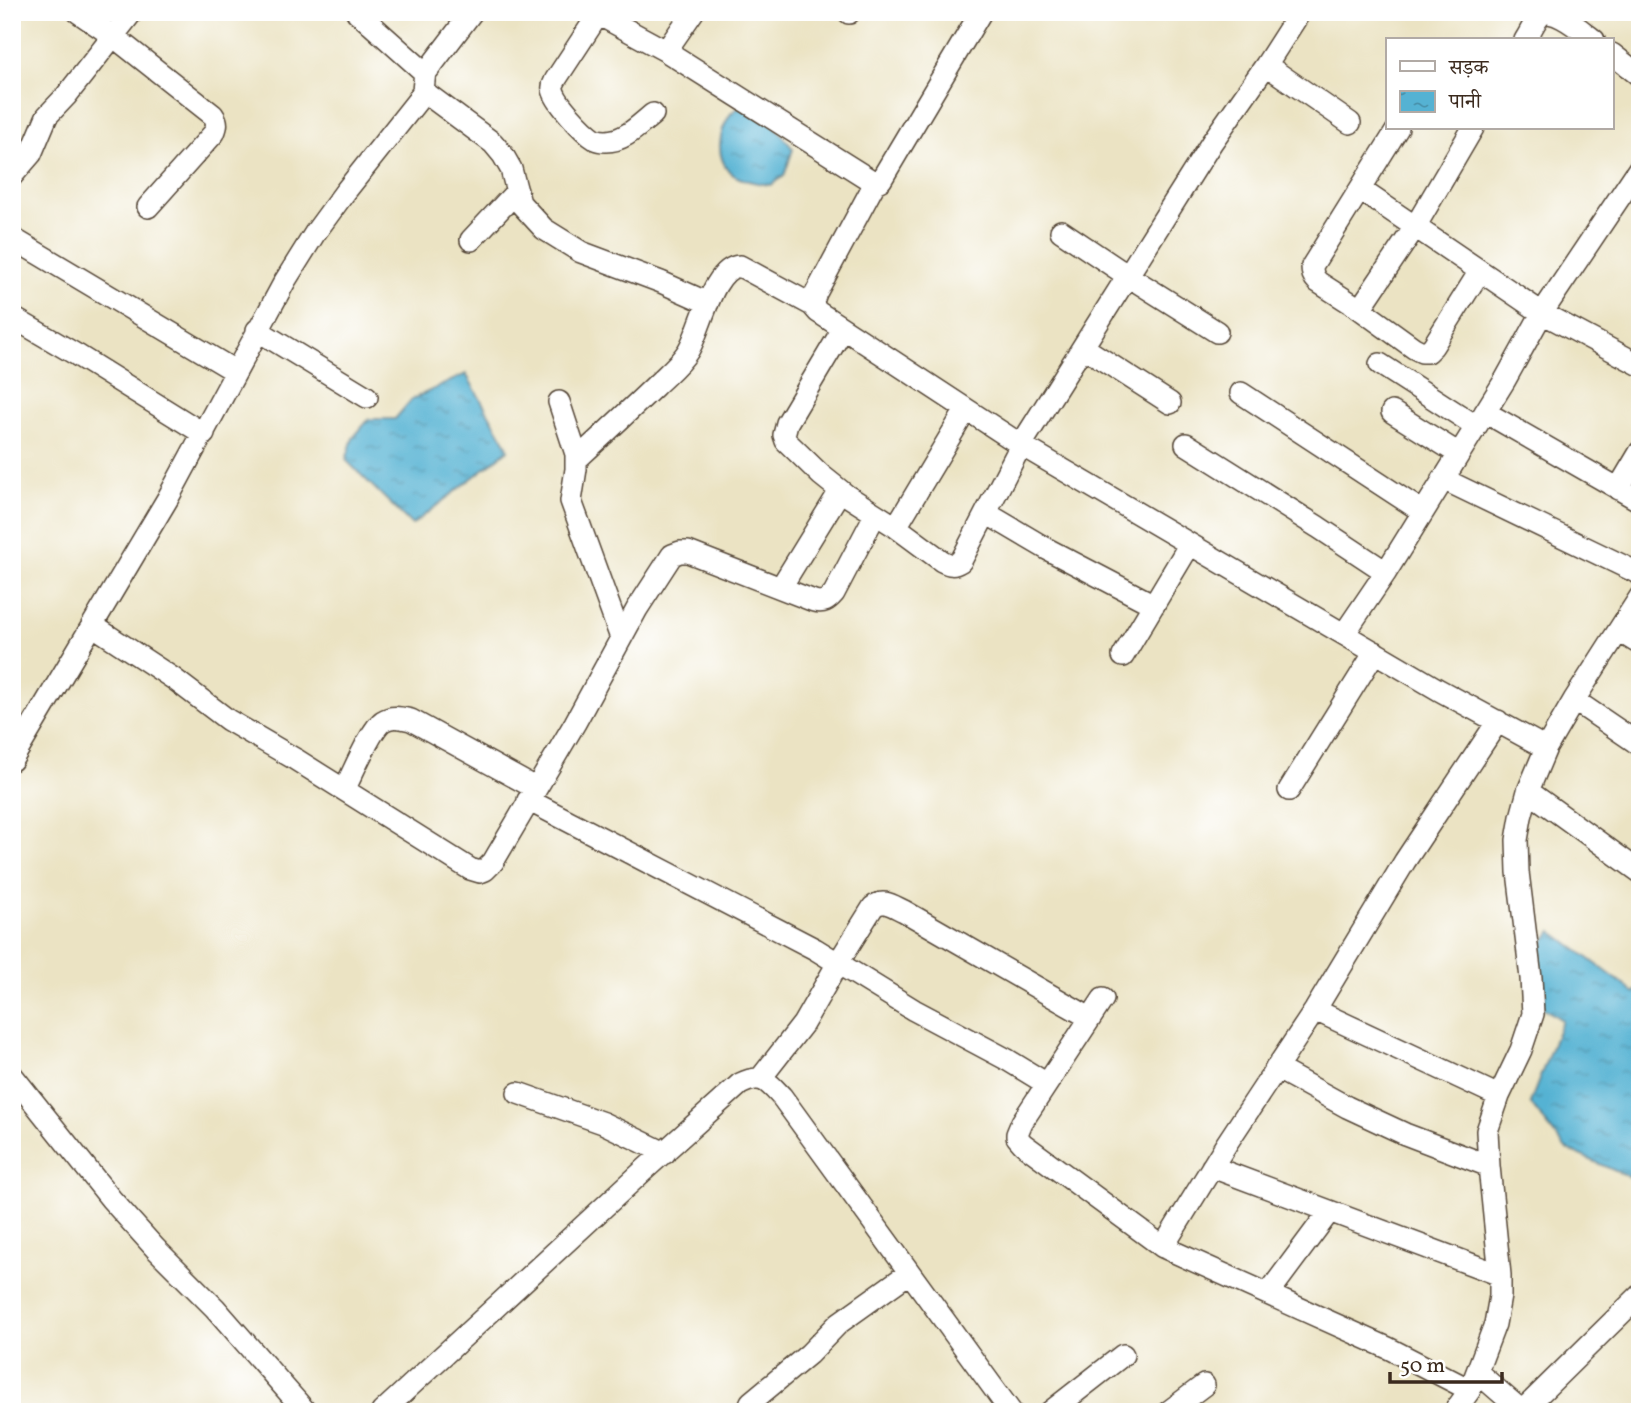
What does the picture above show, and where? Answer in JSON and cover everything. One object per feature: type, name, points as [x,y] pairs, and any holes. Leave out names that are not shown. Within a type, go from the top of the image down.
[{"type":"street","points":[[78,12],[113,36],[213,115],[217,121],[214,133],[148,207]]},
{"type":"street","points":[[12,176],[31,154],[47,116],[132,12]]},
{"type":"street","points":[[357,12],[418,68],[424,81],[493,143],[511,169],[520,204],[544,229],[581,252],[708,303]]},
{"type":"street","points":[[12,760],[168,498],[257,330],[314,233],[418,100],[428,70],[472,12]]},
{"type":"street","points":[[666,51],[693,12]]},
{"type":"street","points":[[812,305],[875,183],[881,180],[981,12]]},
{"type":"street","points":[[843,329],[787,423],[784,435],[786,441],[840,491],[875,515],[950,565],[961,561],[1021,445],[1212,142],[1300,12]]},
{"type":"street","points":[[653,114],[624,137],[613,141],[597,140],[562,106],[554,92],[552,86],[596,13],[634,21],[666,51],[875,183]]},
{"type":"street","points":[[1526,38],[1540,16],[1545,13],[1565,19],[1591,38]]},
{"type":"street","points":[[1614,56],[1640,76]]},
{"type":"street","points":[[1266,65],[1350,123]]},
{"type":"street","points":[[1397,130],[1312,266],[1312,272],[1318,282],[1414,348],[1427,352],[1479,271]]},
{"type":"street","points":[[1360,309],[1415,227],[1472,130]]},
{"type":"street","points":[[1344,634],[1459,454],[1542,313],[1640,167]]},
{"type":"street","points":[[1361,190],[1542,313],[1640,365]]},
{"type":"street","points":[[471,240],[517,191]]},
{"type":"street","points":[[1061,231],[1217,332]]},
{"type":"street","points":[[12,238],[235,372]]},
{"type":"street","points":[[576,460],[687,353],[717,285],[735,266],[740,267],[812,305],[843,329],[1021,445],[1439,690],[1545,748]]},
{"type":"street","points":[[12,317],[204,434]]},
{"type":"street","points":[[257,330],[367,397]]},
{"type":"street","points":[[1083,347],[1170,404]]},
{"type":"street","points":[[1380,364],[1640,501]]},
{"type":"street","points":[[1241,393],[1423,512]]},
{"type":"street","points":[[559,402],[576,460],[571,501],[621,638]]},
{"type":"street","points":[[896,527],[967,410]]},
{"type":"street","points":[[1392,412],[1459,454]]},
{"type":"street","points":[[1186,443],[1386,572]]},
{"type":"street","points":[[1618,489],[1640,452]]},
{"type":"street","points":[[1443,479],[1640,573]]},
{"type":"street","points":[[781,587],[840,491]]},
{"type":"street","points":[[986,513],[1046,549],[1154,605]]},
{"type":"street","points":[[92,625],[174,679],[228,720],[470,869],[480,872],[492,862],[672,555],[688,552],[822,603],[828,601],[834,593],[875,515]]},
{"type":"street","points":[[1123,656],[1190,544]]},
{"type":"street","points":[[1454,1412],[1474,1381],[1495,1324],[1500,1296],[1487,1131],[1533,1014],[1517,840],[1528,791],[1545,748],[1640,597]]},
{"type":"street","points":[[1619,631],[1640,643]]},
{"type":"street","points":[[1289,790],[1375,652]]},
{"type":"street","points":[[1574,700],[1640,745]]},
{"type":"street","points":[[344,790],[375,729],[384,720],[393,717],[411,720],[531,794],[815,949],[914,1010],[1047,1084]]},
{"type":"street","points":[[1163,1247],[1315,1010],[1405,861],[1498,721]]},
{"type":"street","points":[[1528,791],[1640,873]]},
{"type":"street","points":[[760,1079],[803,1024],[838,963],[878,903],[884,902],[904,911],[1090,1018]]},
{"type":"street","points":[[1103,999],[1022,1122],[1017,1137],[1163,1247],[1388,1348],[1474,1381],[1522,1411],[1640,1295]]},
{"type":"street","points":[[1315,1010],[1499,1096]]},
{"type":"street","points":[[1276,1068],[1347,1107],[1489,1166]]},
{"type":"street","points":[[12,1075],[111,1199],[215,1308],[306,1412]]},
{"type":"street","points":[[382,1412],[642,1172],[740,1084],[752,1078],[770,1084],[782,1097],[1011,1412]]},
{"type":"street","points":[[518,1093],[603,1123],[665,1153]]},
{"type":"street","points":[[1212,1167],[1500,1275]]},
{"type":"street","points":[[1268,1294],[1329,1212]]},
{"type":"street","points":[[747,1412],[751,1402],[809,1354],[831,1330],[909,1273]]},
{"type":"street","points":[[1050,1412],[1123,1355]]},
{"type":"street","points":[[1168,1412],[1204,1385]]},
{"type":"water","points":[[743,105],[771,121],[793,149],[784,176],[770,185],[738,177],[729,171],[722,158],[720,143],[723,129],[731,113]]},
{"type":"water","points":[[466,374],[508,450],[412,525],[346,460],[353,438],[369,419],[395,419],[412,399]]},
{"type":"water","points":[[1552,931],[1635,993],[1640,987],[1640,1182],[1566,1149],[1530,1103],[1562,1020],[1542,1007],[1536,982],[1541,946]]}]
